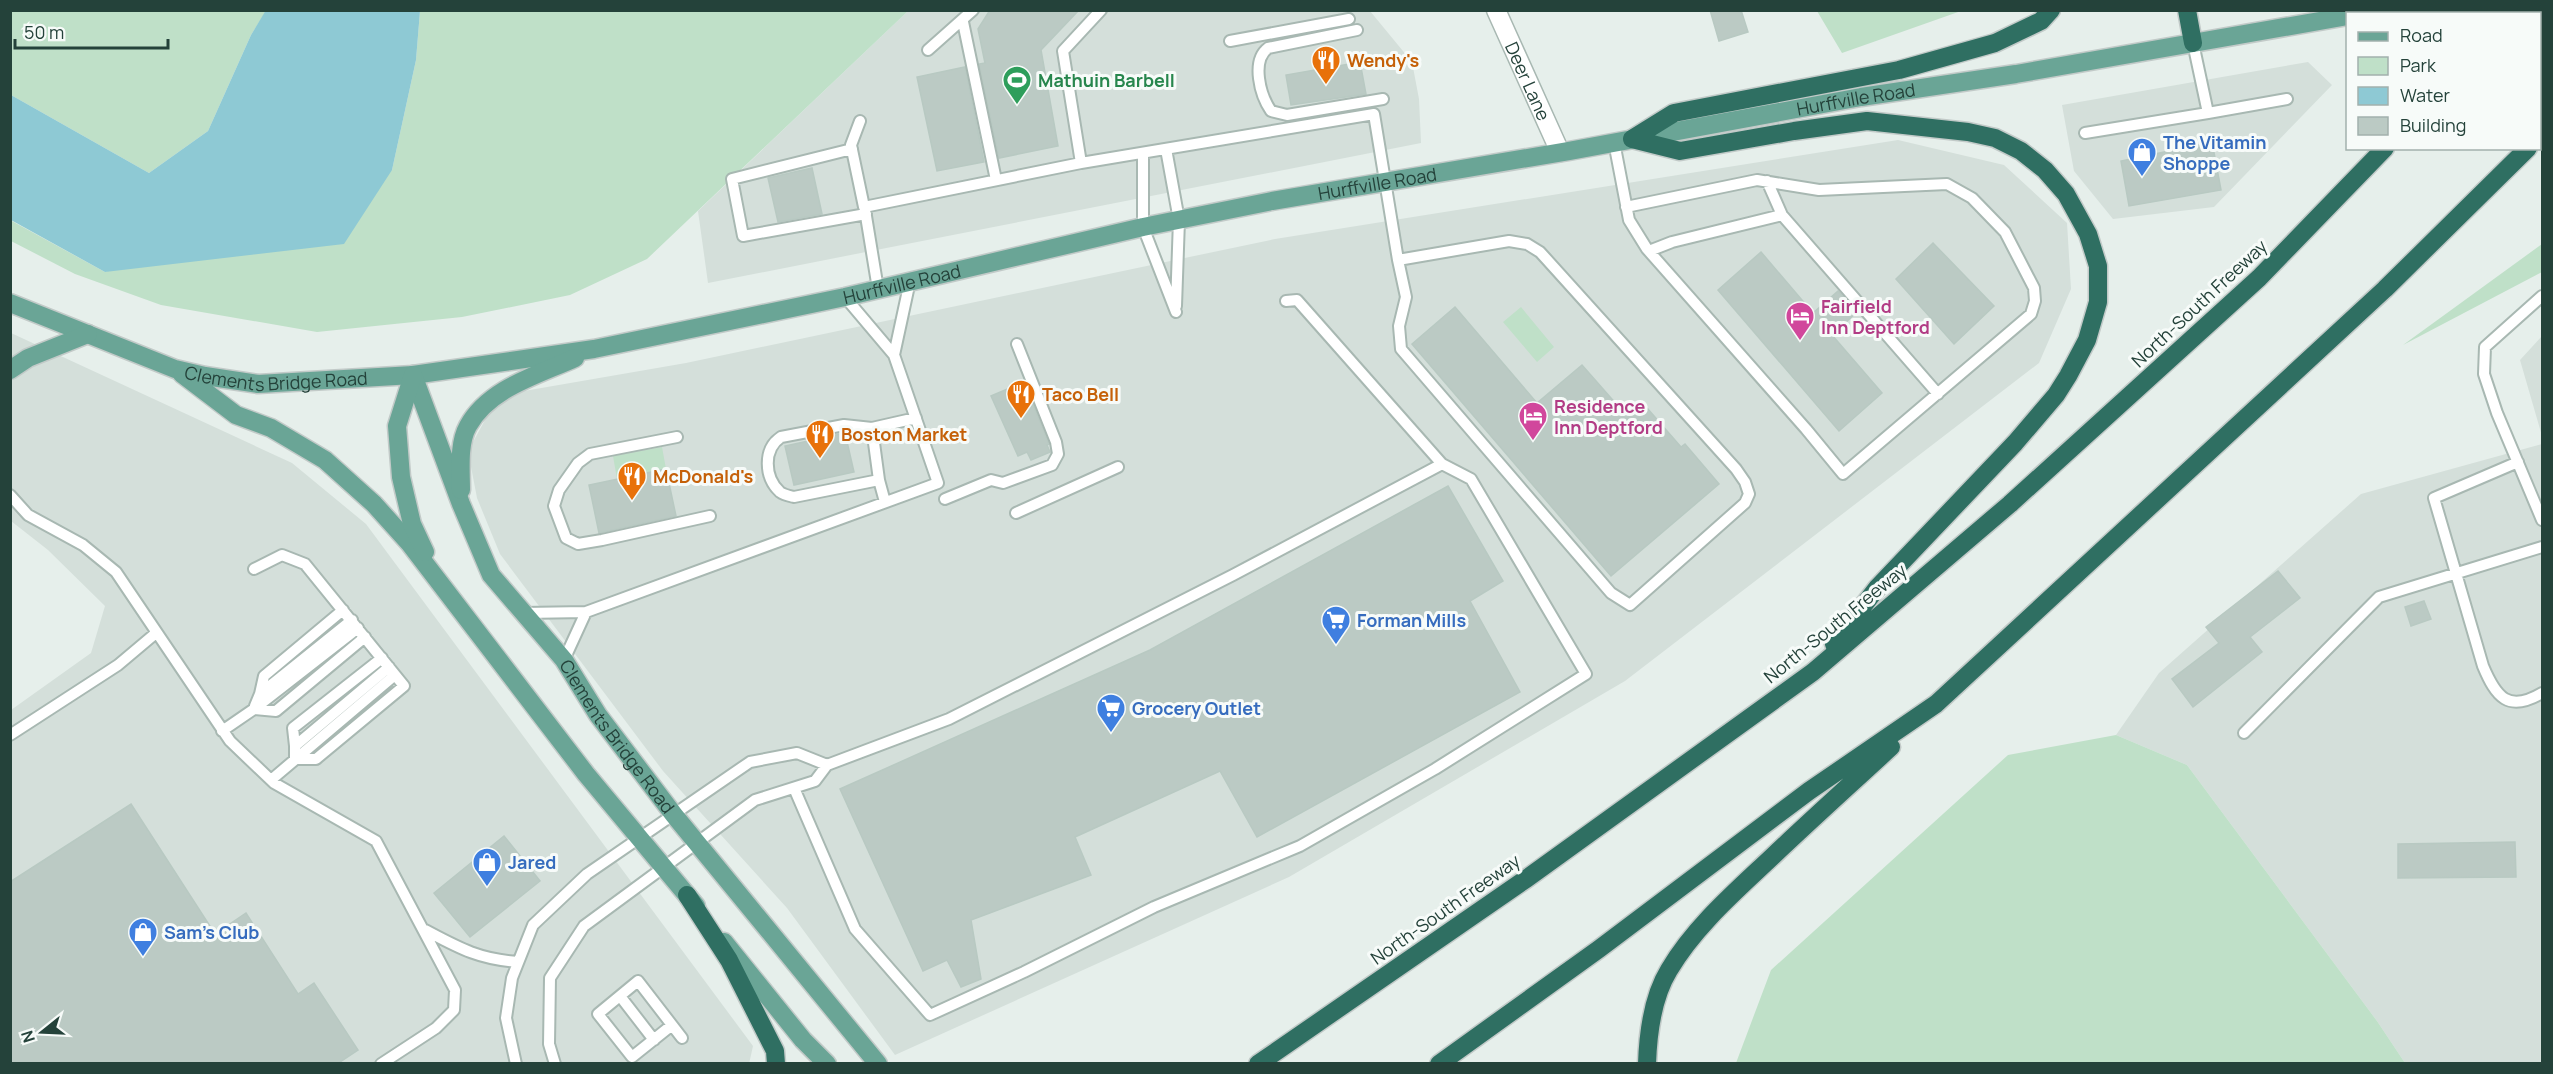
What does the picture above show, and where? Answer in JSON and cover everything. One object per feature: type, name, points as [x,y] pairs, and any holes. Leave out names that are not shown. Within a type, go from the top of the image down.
[{"type":"highway","points":[[1623,141],[1674,113],[1899,70],[1995,43],[2041,21],[2051,10]]},
{"type":"highway","points":[[2187,10],[2193,43]]},
{"type":"highway","points":[[1623,141],[1680,151],[1794,131],[1867,122],[1968,132],[1995,138],[2021,151],[2045,170],[2066,194],[2088,234],[2098,266],[2098,302],[2087,340],[2068,376],[2056,395],[2015,443],[1877,588],[1813,672]]},
{"type":"highway","name":"North-South Freeway","points":[[1258,1064],[1526,879],[1813,672],[2010,504],[2259,278],[2383,150]]},
{"type":"highway","points":[[1647,1064],[1650,1031],[1668,972],[1688,944],[1723,903],[2385,289],[2526,150]]},
{"type":"highway","points":[[1439,1064],[1599,949],[1809,791],[1936,704]]},
{"type":"highway","points":[[687,895],[729,960],[776,1051],[776,1064]]},
{"type":"main road","name":"Hurffville Road","points":[[413,375],[594,349],[844,297],[1143,227],[1386,181],[1623,141],[1861,97],[2016,75],[2346,16]]},
{"type":"main road","name":"Clements Bridge Road","points":[[10,303],[175,369],[258,384],[413,375]]},
{"type":"main road","points":[[10,370],[28,358],[88,334]]},
{"type":"main road","points":[[461,504],[461,454],[467,427],[495,395],[594,349]]},
{"type":"main road","name":"Clements Bridge Road","points":[[175,369],[236,415],[271,429],[325,460],[374,504],[410,544],[586,774],[803,1040],[827,1064]]},
{"type":"main road","name":"Clements Bridge Road","points":[[413,375],[461,504],[491,575],[564,660],[598,715],[674,815],[878,1064]]},
{"type":"main road","name":"Clements Bridge Road","points":[[413,375],[397,426],[400,477],[411,524],[440,584]]},
{"type":"street","name":"Deer Lane","points":[[1496,10],[1560,152]]},
{"type":"lane","points":[[928,50],[963,22],[973,10]]},
{"type":"lane","points":[[1081,163],[1063,51],[1101,10]]},
{"type":"lane","points":[[1230,41],[1348,19]]},
{"type":"lane","points":[[963,22],[996,180]]},
{"type":"lane","points":[[1357,30],[1268,48],[1263,52],[1258,63],[1265,103],[1271,111],[1287,115],[1383,99]]},
{"type":"lane","points":[[2193,43],[2208,113]]},
{"type":"lane","points":[[2085,133],[2288,99]]},
{"type":"lane","points":[[852,149],[732,179],[743,236],[1081,163],[1374,114],[1398,260],[1406,297],[1399,326],[1401,349],[1611,593],[1630,604],[1745,504],[1749,495],[1745,482],[1736,470],[1540,252],[1527,244],[1509,241],[1398,260]]},
{"type":"lane","points":[[860,121],[852,149],[878,289]]},
{"type":"lane","points":[[1623,141],[1626,207],[1632,228],[1649,251],[1843,474],[2031,314],[2035,301],[2034,288],[2005,232],[1972,198],[1947,184],[1819,190],[1757,180],[1626,207]]},
{"type":"lane","points":[[1143,153],[1143,227],[1176,312],[1179,220],[1166,148]]},
{"type":"lane","points":[[1767,181],[1782,215],[1938,394]]},
{"type":"lane","points":[[1649,251],[1672,242],[1782,215]]},
{"type":"lane","points":[[894,355],[910,282]]},
{"type":"lane","points":[[2542,296],[2485,346],[2484,374],[2497,413],[2542,520]]},
{"type":"lane","points":[[524,613],[586,612],[939,483],[894,355],[844,297]]},
{"type":"lane","points":[[794,788],[855,929],[930,1015],[1024,972],[1155,907],[1300,846],[1435,769],[1586,674],[1471,479],[1442,464],[1297,300],[1286,301]]},
{"type":"lane","points":[[945,499],[991,480],[1003,483],[1052,465],[1058,454],[1056,442],[1017,344]]},
{"type":"lane","points":[[879,480],[794,497],[781,493],[772,480],[767,462],[768,450],[773,442],[781,437],[844,425],[872,428],[916,418]]},
{"type":"lane","points":[[872,428],[879,480],[885,502]]},
{"type":"lane","points":[[677,437],[590,454],[578,463],[559,490],[554,506],[566,538],[578,544],[710,516]]},
{"type":"lane","points":[[2518,462],[2434,498],[2483,666],[2491,686],[2500,697],[2509,702],[2523,701],[2542,693]]},
{"type":"lane","points":[[555,1064],[549,1044],[550,978],[584,926],[755,800],[815,782],[827,765],[949,719],[1442,464]]},
{"type":"lane","points":[[1016,513],[1118,467]]},
{"type":"lane","points":[[10,495],[28,515],[83,545],[116,572],[222,731],[271,780],[376,841],[455,990],[454,1010],[436,1028],[381,1064]]},
{"type":"lane","points":[[2244,733],[2379,597],[2542,547]]},
{"type":"lane","points":[[254,569],[282,555],[305,564],[404,686],[316,759],[296,759],[271,780]]},
{"type":"lane","points":[[254,710],[264,676],[344,610]]},
{"type":"lane","points":[[564,660],[586,612]]},
{"type":"lane","points":[[222,731],[254,710],[358,628]]},
{"type":"lane","points":[[260,694],[358,628]]},
{"type":"lane","points":[[10,735],[118,665],[156,633]]},
{"type":"lane","points":[[296,759],[295,746],[389,667]]},
{"type":"lane","points":[[516,1064],[506,1018],[512,978],[533,925],[588,874],[750,762],[797,753],[827,765]]},
{"type":"lane","points":[[424,930],[466,952],[493,960],[518,962]]},
{"type":"lane","points":[[672,1025],[632,1057],[598,1014],[638,981],[672,1025],[682,1038]]},
{"type":"lane","points":[[620,996],[654,1040]]},
{"type":"shaded area","points":[[908,11],[1370,11],[1412,62],[1419,99],[1421,143],[708,283],[698,211]]},
{"type":"shaded area","points":[[2308,62],[2332,85],[2214,207],[2113,219],[2074,171],[2062,105]]},
{"type":"shaded area","points":[[1898,140],[2004,165],[2067,223],[2071,289],[2039,363],[1625,681],[1289,877],[895,1055],[787,908],[663,771],[500,554],[477,498],[468,451],[491,409],[524,391],[686,363],[1275,239]]},
{"type":"shaded area","points":[[11,333],[292,463],[366,524],[753,1046],[749,1064],[11,1064],[11,710],[91,653],[105,606],[48,550],[11,521]]},
{"type":"shaded area","points":[[2542,336],[2542,436],[2520,360]]},
{"type":"shaded area","points":[[2542,444],[2542,1063],[2405,1063],[2377,1021],[2187,765],[2116,735],[2159,673],[2361,494]]},
{"type":"green space","points":[[11,11],[266,11],[251,35],[208,131],[149,173],[11,95]]},
{"type":"green space","points":[[420,11],[908,11],[647,259],[570,295],[462,317],[317,332],[161,305],[75,274],[11,241],[10,220],[105,272],[392,170],[416,60]]},
{"type":"green space","points":[[1817,11],[1961,11],[1842,53]]},
{"type":"green space","points":[[2542,244],[2542,272],[2403,345]]},
{"type":"green space","points":[[1521,307],[1554,347],[1537,362],[1503,322]]},
{"type":"green space","points":[[662,447],[666,469],[617,479],[613,456]]},
{"type":"green space","points":[[2116,735],[2187,765],[2377,1021],[2405,1063],[1736,1063],[1771,970],[2008,755]]},
{"type":"water","points":[[266,10],[420,11],[416,60],[392,170],[344,244],[105,272],[11,220],[11,95],[149,173],[208,131],[251,35]]},
{"type":"building","points":[[990,10],[1079,10],[1041,50],[1058,146],[999,158],[979,64],[985,63],[978,29]]},
{"type":"building","points":[[1710,10],[1741,10],[1748,32],[1719,41]]},
{"type":"building","name":"Wendy's","points":[[1360,62],[1366,94],[1291,105],[1286,75]]},
{"type":"building","points":[[965,67],[984,162],[937,171],[917,77]]},
{"type":"building","points":[[2212,142],[2221,190],[2129,206],[2121,161]]},
{"type":"building","points":[[812,168],[822,214],[778,222],[768,178]]},
{"type":"building","points":[[1933,243],[1994,306],[1954,344],[1896,279]]},
{"type":"building","name":"Fairfield Inn Deptford","points":[[1761,252],[1813,313],[1838,291],[1857,312],[1832,335],[1882,393],[1839,431],[1718,290]]},
{"type":"building","name":"Residence Inn Deptford","points":[[1455,307],[1537,403],[1582,365],[1618,406],[1621,404],[1628,412],[1641,401],[1681,447],[1685,444],[1719,484],[1611,576],[1412,344]]},
{"type":"building","name":"Taco Bell","points":[[1024,382],[1049,444],[1047,445],[1050,452],[1031,460],[1027,452],[1018,456],[991,396]]},
{"type":"building","name":"Boston Market","points":[[845,433],[854,472],[794,485],[785,446]]},
{"type":"building","name":"McDonald's","points":[[666,469],[676,516],[599,533],[589,485]]},
{"type":"building","points":[[1448,486],[1503,581],[1470,601],[1520,692],[1257,837],[1220,771],[1075,837],[1091,875],[971,920],[981,979],[961,987],[947,960],[923,971],[840,789],[1150,650]]},
{"type":"building","points":[[2278,571],[2300,598],[2250,637],[2262,652],[2193,707],[2172,679],[2219,643],[2206,627]]},
{"type":"building","points":[[2424,601],[2431,619],[2411,626],[2405,607]]},
{"type":"building","name":"Sam's Club","points":[[131,804],[215,934],[246,913],[298,994],[314,983],[358,1050],[337,1064],[10,1064],[10,882]]},
{"type":"building","name":"Jared","points":[[504,836],[540,881],[470,937],[434,893]]},
{"type":"building","points":[[2515,842],[2516,877],[2398,878],[2398,844]]},
{"type":"place","name":"Wendy's","points":[[1326,86]]},
{"type":"place","name":"Mathuin Barbell","points":[[1017,106]]},
{"type":"place","name":"The Vitamin Shoppe","points":[[2142,178]]},
{"type":"place","name":"Fairfield Inn Deptford","points":[[1800,342]]},
{"type":"place","name":"Taco Bell","points":[[1021,420]]},
{"type":"place","name":"Residence Inn Deptford","points":[[1533,442]]},
{"type":"place","name":"Boston Market","points":[[820,460]]},
{"type":"place","name":"McDonald's","points":[[632,502]]},
{"type":"place","name":"Forman Mills","points":[[1336,646]]},
{"type":"place","name":"Grocery Outlet","points":[[1111,734]]},
{"type":"place","name":"Jared","points":[[487,888]]},
{"type":"place","name":"Sam's Club","points":[[143,958]]}]
